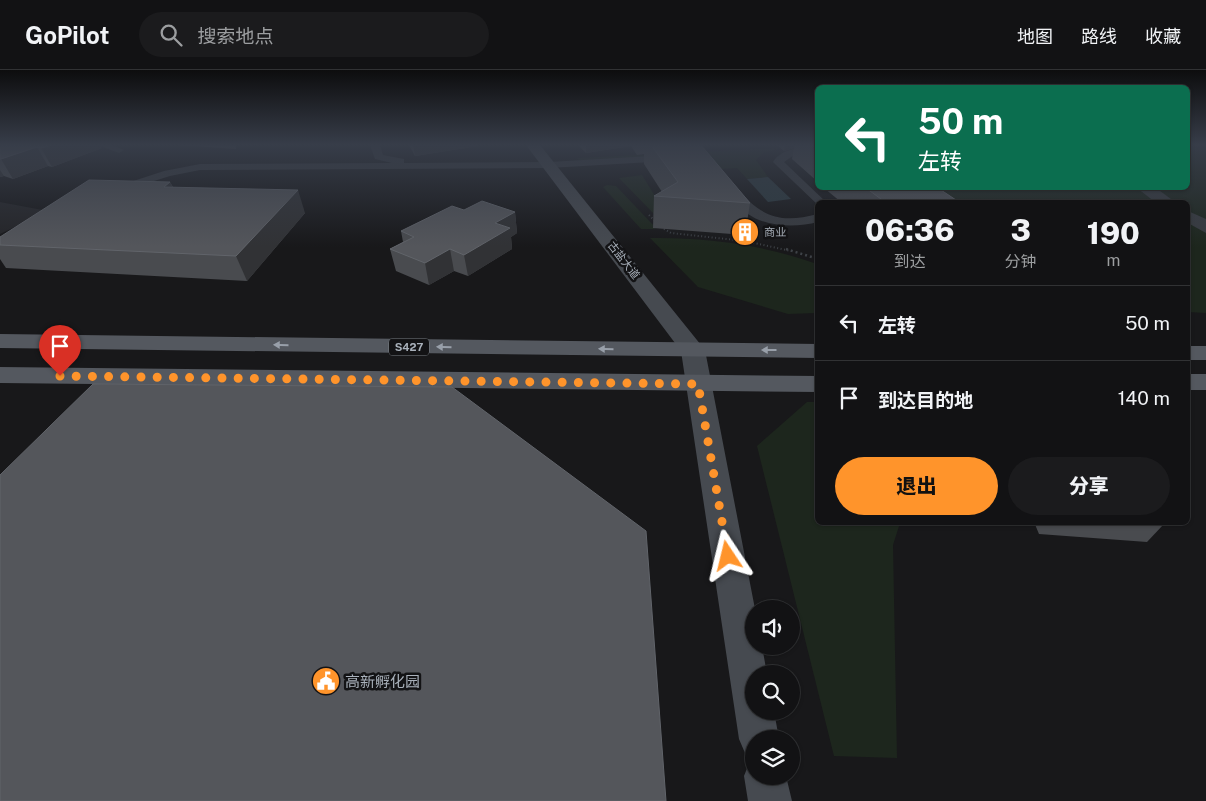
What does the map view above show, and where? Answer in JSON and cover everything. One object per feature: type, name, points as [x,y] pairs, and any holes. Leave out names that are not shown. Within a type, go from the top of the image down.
[{"type":"main road","name":"S427","points":[[0,341],[815,351]]},
{"type":"main road","points":[[1190,353],[1206,353]]},
{"type":"main road","points":[[0,376],[815,384]]},
{"type":"main road","points":[[1190,382],[1206,382]]},
{"type":"street","name":"古盐大道","points":[[560,179],[693,350],[746,665]]},
{"type":"street","points":[[1148,190],[1163,200]]},
{"type":"street","points":[[1190,217],[1206,227]]},
{"type":"street","points":[[767,785],[770,801]]},
{"type":"lane","points":[[104,194],[149,179]]},
{"type":"lane","points":[[796,179],[818,200]]},
{"type":"lane","points":[[725,180],[755,212],[794,222],[815,218]]},
{"type":"path","points":[[649,215],[666,232],[749,240],[815,258]]},
{"type":"shaded area","points":[[620,179],[645,179],[666,214],[654,214]]},
{"type":"shaded area","points":[[747,179],[770,179],[791,199],[768,202]]},
{"type":"shaded area","points":[[1190,179],[1206,179],[1206,313],[1190,312],[1190,200],[931,200],[918,190],[1190,190]]},
{"type":"shaded area","points":[[607,185],[616,186],[656,228],[641,229],[603,187]]},
{"type":"shaded area","points":[[0,202],[48,211],[0,234]]},
{"type":"shaded area","points":[[650,238],[693,239],[735,243],[797,257],[815,263],[815,313],[788,314],[698,287]]},
{"type":"shaded area","points":[[807,402],[815,402],[815,525],[899,525],[893,545],[897,758],[834,756],[800,619],[800,600],[795,600],[757,446]]},
{"type":"building","points":[[676,179],[730,179],[750,203],[654,196],[678,182]]},
{"type":"building","points":[[89,180],[170,182],[164,187],[298,190],[236,256],[0,245],[0,237]]},
{"type":"building","points":[[869,190],[941,190],[956,200],[882,200]]},
{"type":"building","points":[[482,201],[515,212],[495,223],[510,228],[464,255],[450,249],[425,263],[390,249],[414,237],[401,231],[452,206],[464,210]]},
{"type":"building","name":"高新孵化园","points":[[93,384],[452,387],[646,531],[666,801],[0,801],[0,475]]},
{"type":"place","name":"商业","points":[[745,232]]},
{"type":"place","name":"高新孵化园","points":[[326,681]]},
{"type":"route","points":[[60,376],[698,384],[728,556]]}]
